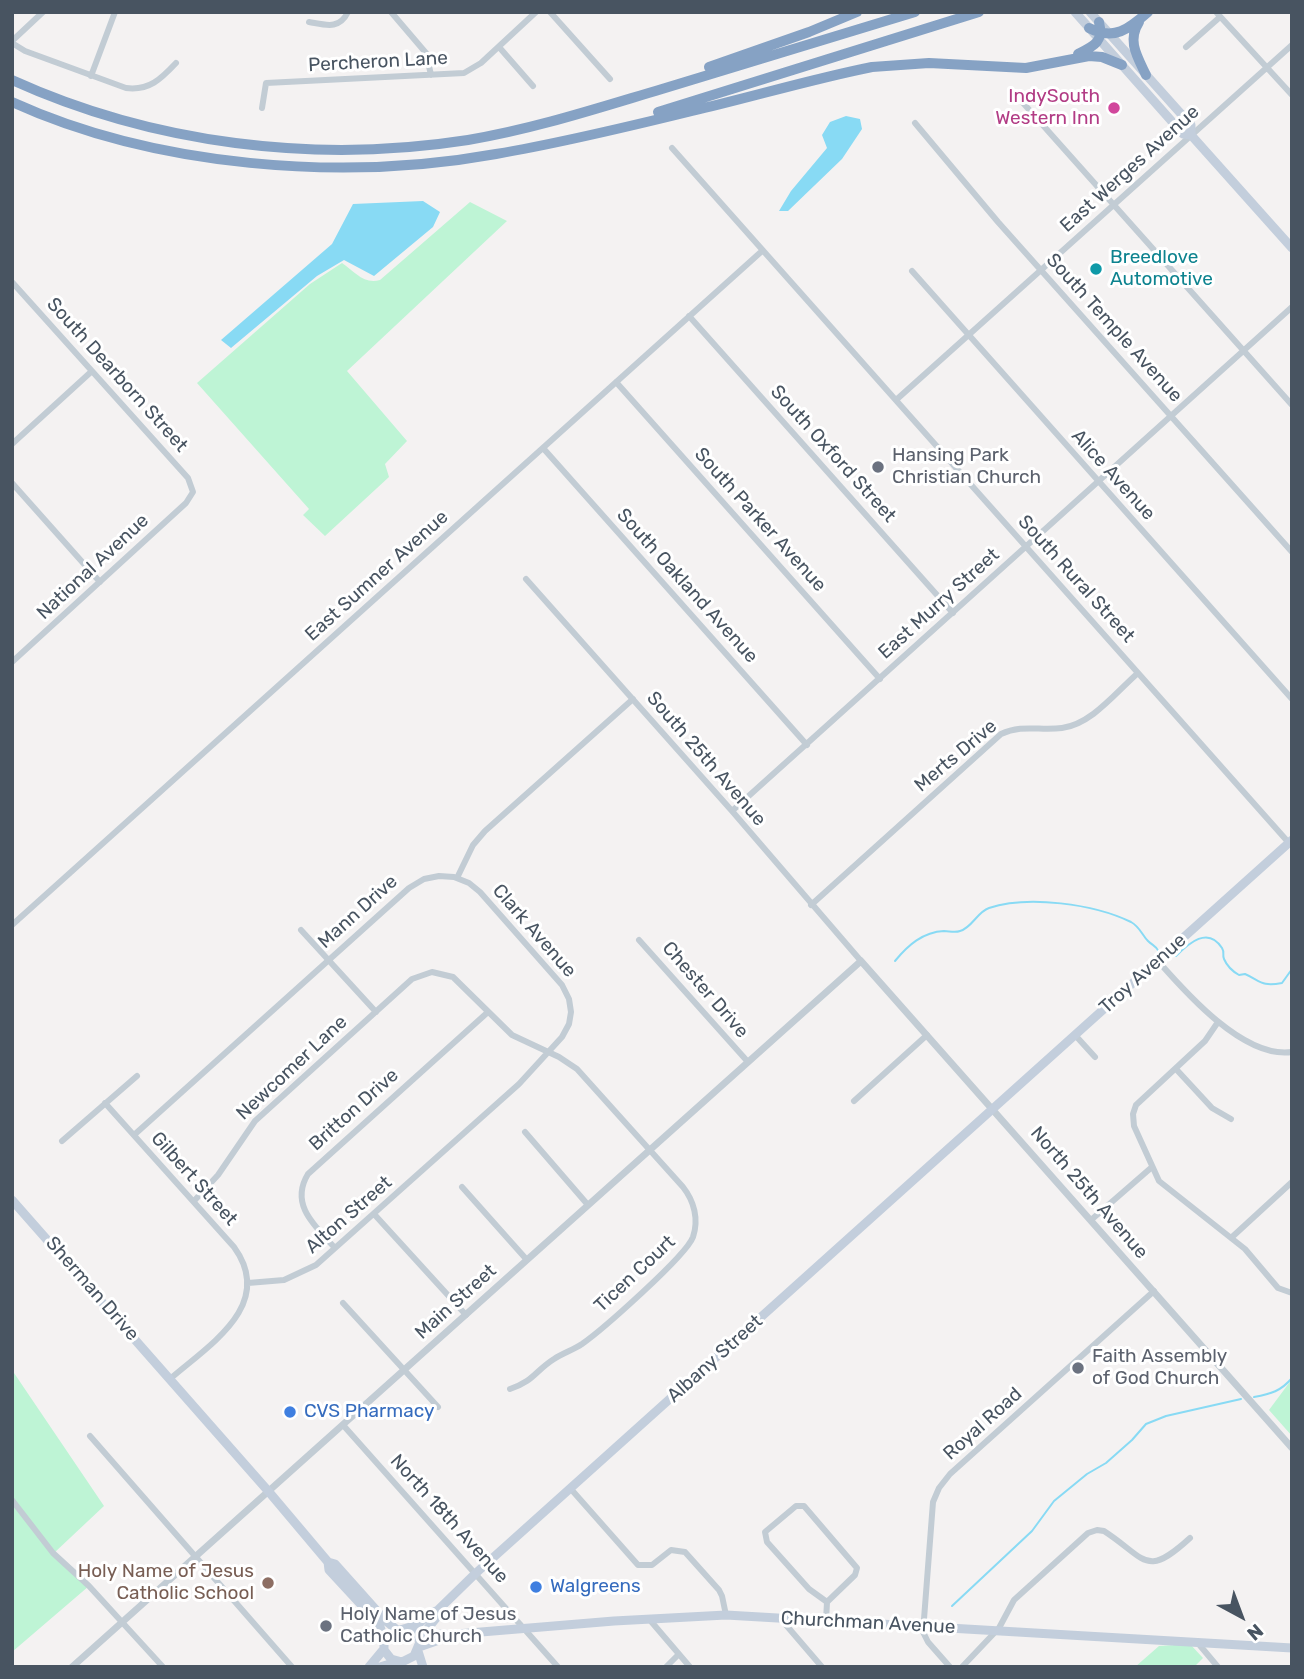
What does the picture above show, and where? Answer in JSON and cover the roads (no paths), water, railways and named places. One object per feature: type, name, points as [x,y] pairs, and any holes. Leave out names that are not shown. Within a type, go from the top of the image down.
[{"type":"highway","points":[[589,111],[809,32],[857,12]]},
{"type":"highway","points":[[12,79],[78,106],[141,125],[200,138],[299,149],[354,150],[447,143],[512,131],[589,111],[915,12]]},
{"type":"highway","points":[[592,133],[979,12]]},
{"type":"highway","points":[[1066,61],[1094,47],[1100,32],[1124,31],[1146,14]]},
{"type":"highway","points":[[1146,14],[1135,30],[1133,44],[1146,75]]},
{"type":"highway","points":[[12,102],[69,124],[140,144],[229,160],[294,166],[378,167],[446,162],[531,148],[872,67],[938,63],[1021,68],[1096,56],[1122,65]]},
{"type":"main road","points":[[1075,12],[1146,75],[1191,125],[1191,135]]},
{"type":"main road","points":[[1090,12],[1122,65],[1183,134],[1191,135],[1292,248]]},
{"type":"main road","name":"Troy Avenue","points":[[994,1109],[1290,841]]},
{"type":"main road","name":"Albany Street","points":[[419,1641],[437,1617],[439,1610],[476,1573],[994,1109]]},
{"type":"main road","name":"Sherman Drive","points":[[14,1204],[328,1562]]},
{"type":"main road","points":[[405,1663],[388,1658],[377,1621],[329,1570],[328,1562],[335,1564],[385,1620],[419,1641],[423,1667]]},
{"type":"main road","points":[[439,1610],[448,1635]]},
{"type":"main road","name":"Albany Street","points":[[402,1629],[422,1622],[432,1612],[439,1610]]},
{"type":"main road","name":"Churchman Avenue","points":[[419,1641],[441,1633],[448,1635],[726,1615],[1292,1648]]},
{"type":"main road","points":[[369,1667],[389,1636],[402,1629]]},
{"type":"main road","points":[[380,1667],[405,1663],[419,1641]]},
{"type":"street","points":[[43,12],[12,42],[25,51],[121,87],[139,89],[156,83],[176,63]]},
{"type":"street","points":[[91,76],[115,12]]},
{"type":"street","points":[[309,22],[332,26],[338,24],[348,12]]},
{"type":"street","points":[[391,12],[426,53],[431,75]]},
{"type":"street","name":"Percheron Lane","points":[[262,108],[266,83],[464,73],[481,63],[536,12]]},
{"type":"street","points":[[550,12],[610,79]]},
{"type":"street","points":[[1186,47],[1218,15],[1292,95]]},
{"type":"street","name":"East Werges Avenue","points":[[896,400],[1292,45]]},
{"type":"street","points":[[499,47],[533,86]]},
{"type":"street","points":[[1017,95],[1292,405]]},
{"type":"street","name":"South Temple Avenue","points":[[915,123],[1041,270],[1292,552]]},
{"type":"street","name":"South Rural Street","points":[[672,148],[1290,841]]},
{"type":"street","name":"East Sumner Avenue","points":[[12,925],[762,251]]},
{"type":"street","name":"Alice Avenue","points":[[912,271],[1292,699]]},
{"type":"street","name":"South Dearborn Street","points":[[12,282],[188,478],[193,492]]},
{"type":"street","name":"East Murry Street","points":[[732,811],[1292,307]]},
{"type":"street","name":"South Oxford Street","points":[[689,316],[953,612]]},
{"type":"street","points":[[12,444],[92,371]]},
{"type":"street","name":"South Parker Avenue","points":[[616,382],[880,678]]},
{"type":"street","name":"South Oakland Avenue","points":[[543,448],[807,745]]},
{"type":"street","points":[[12,483],[100,582]]},
{"type":"street","name":"National Avenue","points":[[12,662],[189,499],[193,492]]},
{"type":"street","name":"South 25th Avenue","points":[[526,579],[861,961]]},
{"type":"street","name":"Merts Drive","points":[[811,905],[1001,734],[1021,727],[1059,729],[1083,722],[1138,673]]},
{"type":"street","points":[[457,878],[473,845],[485,831],[633,699]]},
{"type":"street","name":"Mann Drive","points":[[134,1135],[413,884],[433,876],[457,878]]},
{"type":"street","name":"Clark Avenue","points":[[457,878],[480,892],[566,990],[571,1006],[569,1024],[549,1052]]},
{"type":"street","points":[[301,930],[376,1012]]},
{"type":"street","name":"Chester Drive","points":[[639,940],[748,1062]]},
{"type":"street","name":"North 25th Avenue","points":[[861,961],[1292,1448]]},
{"type":"street","name":"Main Street","points":[[72,1667],[861,961]]},
{"type":"street","points":[[1158,961],[1195,1002],[1218,1022],[1269,1050],[1292,1052]]},
{"type":"street","name":"Ticen Court","points":[[426,973],[438,972],[453,977],[514,1037],[565,1060],[577,1069],[692,1199],[696,1223],[690,1243],[678,1258],[587,1340],[555,1358],[526,1384],[510,1389]]},
{"type":"street","name":"Newcomer Lane","points":[[194,1201],[218,1175],[255,1121],[412,979],[426,973]]},
{"type":"street","name":"Britton Drive","points":[[335,1248],[309,1220],[303,1208],[301,1189],[308,1174],[488,1012]]},
{"type":"street","points":[[1218,1022],[1205,1041],[1138,1103],[1133,1114],[1134,1126],[1152,1167],[1163,1184],[1245,1249],[1278,1288],[1292,1293]]},
{"type":"street","points":[[854,1101],[927,1035]]},
{"type":"street","points":[[1075,1035],[1095,1057]]},
{"type":"street","name":"Alton Street","points":[[247,1283],[272,1283],[298,1275],[316,1265],[519,1084],[549,1052]]},
{"type":"street","points":[[1176,1069],[1212,1108],[1231,1119]]},
{"type":"street","points":[[62,1141],[137,1076]]},
{"type":"street","name":"Gilbert Street","points":[[105,1103],[238,1251],[245,1268],[247,1283]]},
{"type":"street","points":[[525,1132],[588,1205]]},
{"type":"street","points":[[1091,1220],[1152,1167]]},
{"type":"street","points":[[1231,1238],[1292,1182]]},
{"type":"street","points":[[462,1187],[527,1260]]},
{"type":"street","points":[[374,1214],[466,1315]]},
{"type":"street","points":[[170,1379],[235,1321],[244,1305],[247,1283]]},
{"type":"street","name":"Royal Road","points":[[923,1626],[933,1502],[942,1483],[1154,1292]]},
{"type":"street","points":[[343,1303],[438,1407]]},
{"type":"street","name":"North 18th Avenue","points":[[343,1425],[558,1667]]},
{"type":"street","points":[[90,1436],[292,1667]]},
{"type":"street","points":[[570,1488],[636,1564],[650,1566],[671,1550],[679,1549],[685,1552],[721,1594],[726,1615]]},
{"type":"street","points":[[12,1500],[61,1561],[123,1621],[163,1667]]},
{"type":"street","points":[[826,1621],[827,1602],[855,1575],[857,1568],[804,1507],[796,1506],[765,1532],[768,1542],[809,1589],[827,1602]]},
{"type":"street","points":[[962,1667],[998,1630],[1014,1600],[1090,1531],[1104,1531],[1141,1558],[1153,1562],[1168,1557],[1191,1538]]},
{"type":"street","points":[[780,1618],[822,1667]]},
{"type":"street","points":[[649,1619],[690,1667]]},
{"type":"street","points":[[923,1626],[924,1636],[950,1667]]},
{"type":"street","points":[[1195,1641],[1218,1667]]},
{"type":"street","points":[[666,1667],[679,1654]]},
{"type":"water","points":[[846,116],[860,119],[862,129],[842,159],[788,211],[779,211],[791,191],[827,148],[822,135],[830,122]]},
{"type":"water","points":[[423,201],[440,212],[433,227],[374,276],[344,260],[317,276],[231,348],[221,340],[332,244],[353,204]]},
{"type":"waterway","points":[[895,961],[923,937],[936,932],[960,931],[989,908],[1022,902],[1061,903],[1116,916],[1134,924],[1159,952]]},
{"type":"waterway","points":[[1172,955],[1176,956],[1193,942],[1205,937],[1217,941],[1227,964],[1239,975],[1245,974],[1262,983],[1275,984],[1282,983],[1292,969]]},
{"type":"waterway","points":[[1254,1397],[1275,1391],[1292,1378]]},
{"type":"waterway","points":[[952,1606],[1032,1531],[1054,1501],[1087,1474],[1106,1463],[1146,1424],[1166,1416],[1241,1399]]},
{"type":"place","name":"IndySouth Western Inn","points":[[1114,108]]},
{"type":"place","name":"Breedlove Automotive","points":[[1096,269]]},
{"type":"place","name":"Hansing Park Christian Church","points":[[878,467]]},
{"type":"place","name":"Faith Assembly of God Church","points":[[1078,1368]]},
{"type":"place","name":"CVS Pharmacy","points":[[290,1412]]},
{"type":"place","name":"Holy Name of Jesus Catholic School","points":[[268,1583]]},
{"type":"place","name":"Walgreens","points":[[536,1587]]},
{"type":"place","name":"Holy Name of Jesus Catholic Church","points":[[326,1626]]}]
